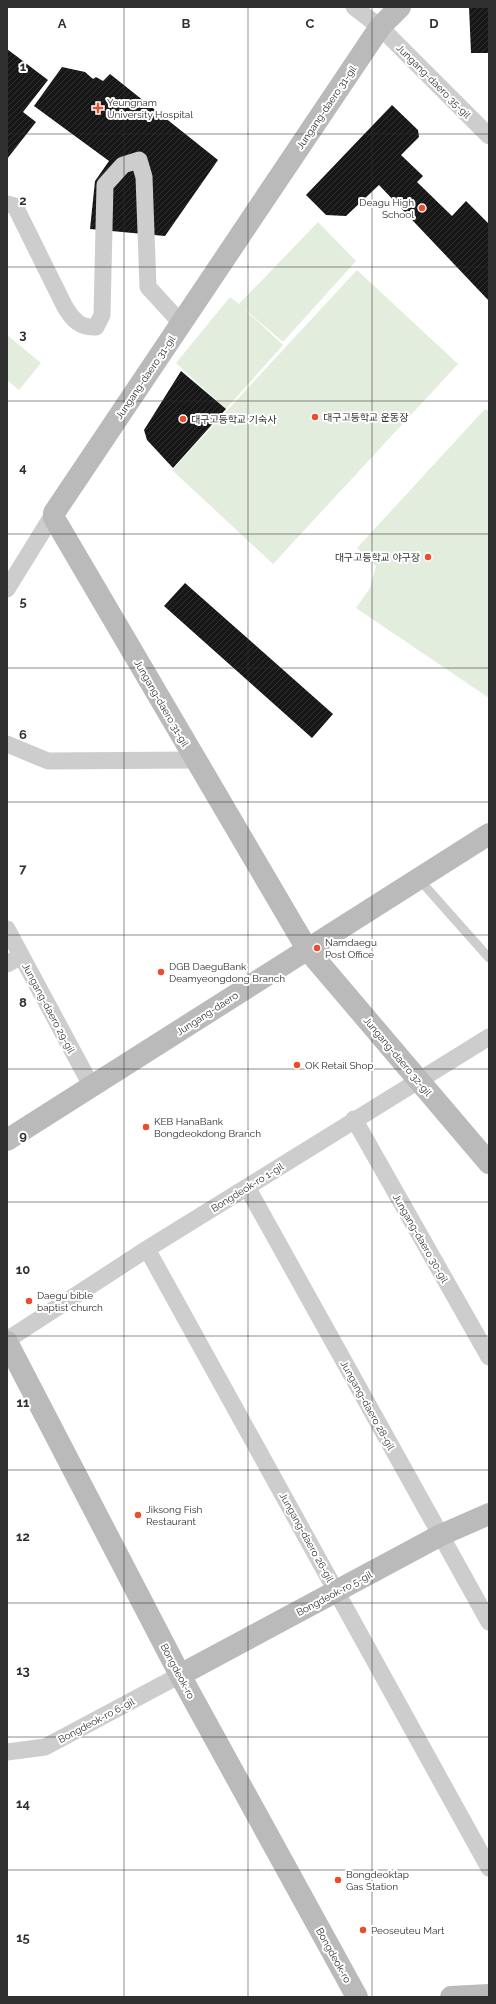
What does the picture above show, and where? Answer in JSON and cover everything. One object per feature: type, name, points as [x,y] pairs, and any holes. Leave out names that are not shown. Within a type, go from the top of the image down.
[{"type":"street","name":"Jungang-daero 35-gil","points":[[354,7],[380,27],[489,136]]},
{"type":"street","name":"Jungang-daero 31-gil","points":[[307,949],[54,518],[54,513],[380,27],[400,7]]},
{"type":"street","points":[[7,204],[15,206],[65,307],[74,321],[87,328],[96,327],[102,315],[106,185],[123,165],[140,160],[144,177],[148,287],[181,323]]},
{"type":"street","points":[[7,589],[54,513]]},
{"type":"street","name":"Jungang-daero 31-gil","points":[[7,744],[48,761],[195,760]]},
{"type":"street","name":"Jungang-daero","points":[[7,1141],[489,834]]},
{"type":"street","name":"Jungang-daero 29-gil","points":[[7,929],[14,960],[92,1087]]},
{"type":"street","name":"Jungang-daero 32-gil","points":[[307,949],[489,1163]]},
{"type":"street","name":"Bongdeok-ro 1-gil","points":[[7,1341],[147,1249],[354,1119],[420,1081],[489,1037]]},
{"type":"street","name":"Jungang-daero 30-gil","points":[[354,1119],[489,1357]]},
{"type":"street","name":"Jungang-daero 28-gil","points":[[247,1187],[489,1622]]},
{"type":"street","name":"Jungang-daero 26-gil","points":[[147,1249],[489,1868]]},
{"type":"street","name":"Bongdeok-ro","points":[[7,1341],[180,1675],[357,1997]]},
{"type":"street","name":"Bongdeok-ro 5-gil","points":[[180,1675],[441,1535],[489,1514]]},
{"type":"street","name":"Bongdeok-ro 6-gil","points":[[7,1752],[45,1747],[180,1675]]},
{"type":"street","points":[[451,1997],[489,1995]]},
{"type":"lane","points":[[418,878],[489,958]]},
{"type":"green space","points":[[318,222],[356,261],[283,342],[241,306],[283,345],[226,409],[176,363],[230,297],[239,304]]},
{"type":"green space","name":"대구고등학교 운동장","points":[[357,270],[458,364],[273,564],[172,470]]},
{"type":"green space","points":[[7,335],[41,363],[19,390],[7,380]]},
{"type":"green space","name":"대구고등학교 야구장","points":[[485,409],[489,411],[489,698],[356,608],[370,588],[376,566],[357,548]]},
{"type":"building","points":[[469,7],[489,7],[489,53],[471,53]]},
{"type":"building","points":[[7,49],[48,80],[23,112],[36,122],[7,159]]},
{"type":"building","points":[[62,67],[85,72],[93,79],[96,77],[103,81],[110,74],[218,160],[165,236],[90,229],[95,181],[109,161],[34,106]]},
{"type":"building","name":"Deagu High School","points":[[392,105],[418,130],[419,137],[401,155],[423,176],[417,182],[452,216],[466,201],[489,224],[489,301],[379,185],[346,216],[326,215],[306,195]]},
{"type":"building","name":"대구고등학교 기숙사","points":[[181,371],[226,409],[173,468],[147,440],[144,430]]},
{"type":"building","points":[[185,583],[333,714],[312,738],[164,606]]},
{"type":"place","name":"Yeungnam University Hospital","points":[[98,108]]},
{"type":"place","name":"Deagu High School","points":[[422,208]]},
{"type":"place","name":"대구고등학교 운동장","points":[[315,417]]},
{"type":"place","name":"대구고등학교 기숙사","points":[[183,419]]},
{"type":"place","name":"대구고등학교 야구장","points":[[428,557]]},
{"type":"place","name":"Namdaegu Post Office","points":[[317,948]]},
{"type":"place","name":"DGB DaeguBank Deamyeongdong Branch","points":[[161,972]]},
{"type":"place","name":"OK Retail Shop","points":[[297,1065]]},
{"type":"place","name":"KEB HanaBank Bongdeokdong Branch","points":[[146,1127]]},
{"type":"place","name":"Daegu bible baptist church","points":[[29,1301]]},
{"type":"place","name":"Jiksong Fish Restaurant","points":[[138,1515]]},
{"type":"place","name":"Bongdeoktap Gas Station","points":[[338,1880]]},
{"type":"place","name":"Peoseuteu Mart","points":[[363,1930]]}]
